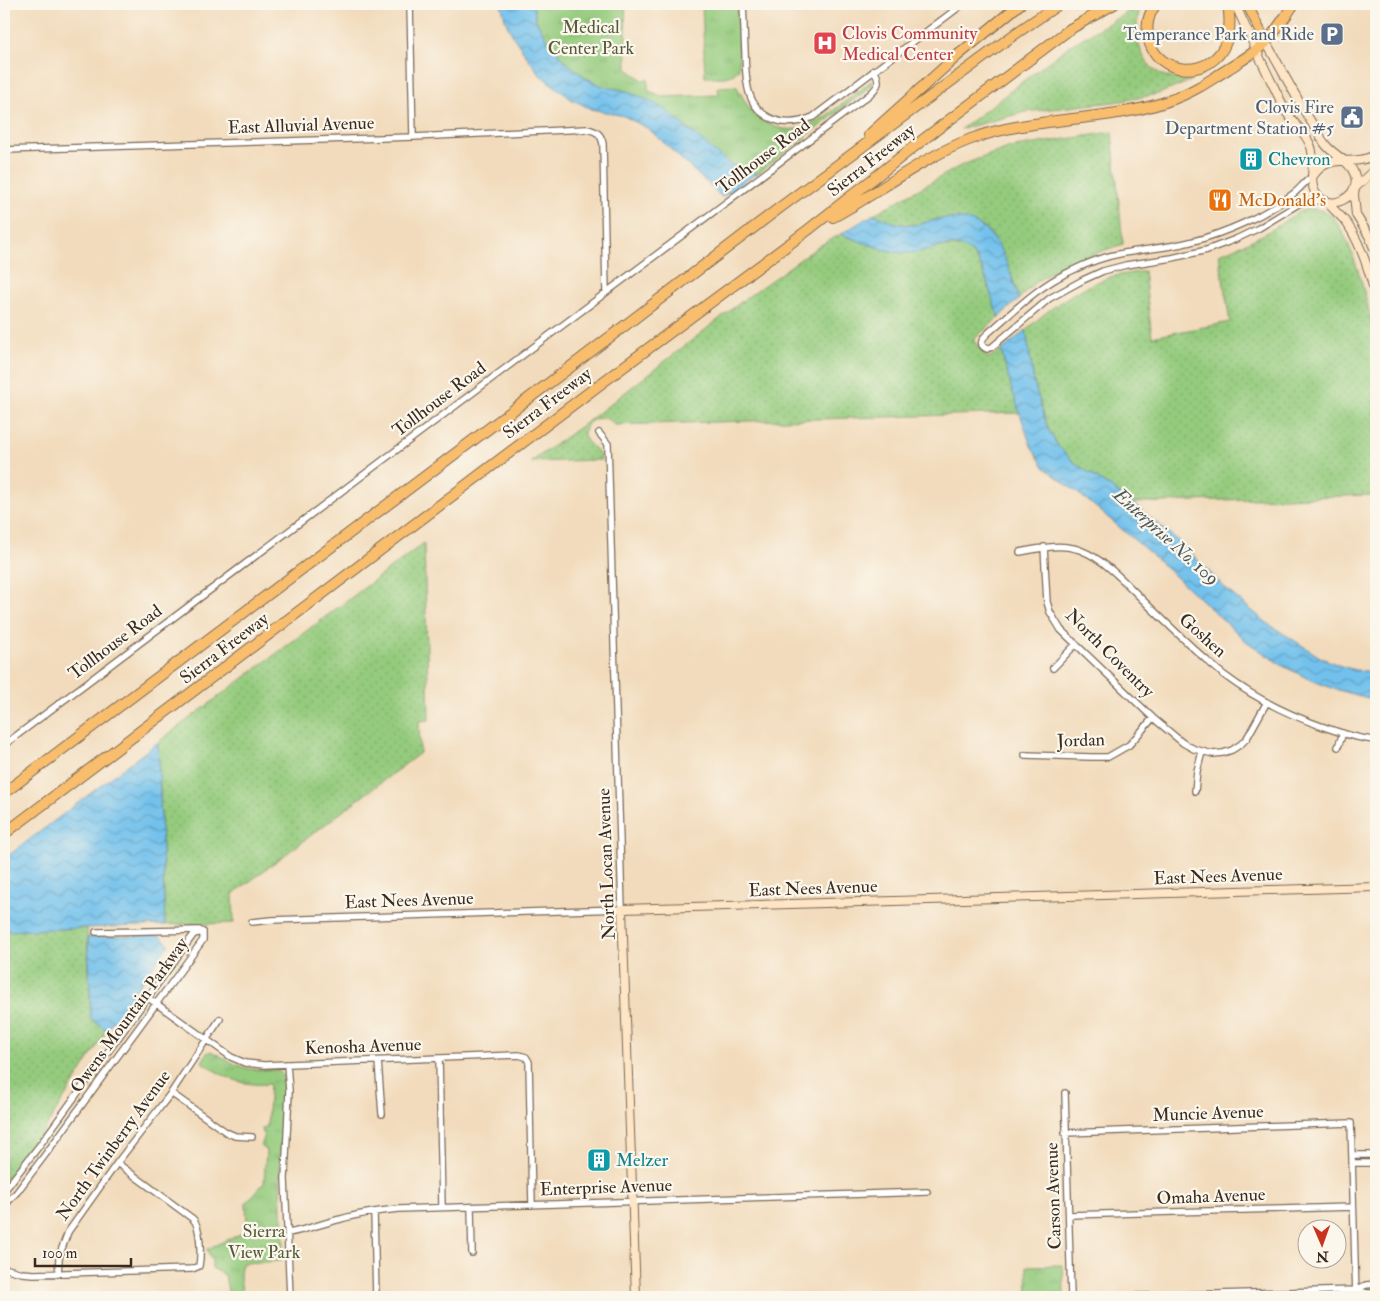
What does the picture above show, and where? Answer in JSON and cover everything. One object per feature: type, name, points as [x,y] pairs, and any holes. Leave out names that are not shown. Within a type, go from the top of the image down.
[{"type":"highway","points":[[846,160],[870,135],[957,56],[1020,4]]},
{"type":"highway","name":"Sierra Freeway","points":[[4,793],[581,360],[778,209],[1015,34],[1059,4]]},
{"type":"highway","name":"Sierra Freeway","points":[[4,834],[591,390],[808,230],[920,142],[1070,29],[1114,4]]},
{"type":"highway","points":[[1156,4],[1150,13],[1147,27],[1149,41],[1155,54],[1173,67],[1190,69],[1204,66],[1212,61],[1224,48],[1230,23],[1228,4]]},
{"type":"highway","points":[[808,230],[844,211],[922,162],[971,139],[998,130],[1147,108],[1198,88],[1266,42],[1294,4]]},
{"type":"main road","points":[[1247,4],[1266,42]]},
{"type":"street","points":[[410,4],[413,136]]},
{"type":"street","points":[[743,4],[747,88],[756,107],[773,120],[780,122],[801,122],[813,117],[963,4]]},
{"type":"street","points":[[1234,4],[1288,114],[1309,142],[1313,156],[1313,185],[1315,192],[1342,217],[1354,236],[1366,264],[1376,298]]},
{"type":"street","points":[[1266,42],[1295,95],[1326,145],[1332,153],[1352,168],[1356,179],[1354,200],[1356,215],[1369,236],[1376,253]]},
{"type":"street","name":"Tollhouse Road","points":[[4,745],[869,95],[878,84],[878,78],[874,70]]},
{"type":"street","name":"East Alluvial Avenue","points":[[4,150],[586,129],[599,133],[603,144],[606,292]]},
{"type":"street","points":[[1376,154],[1364,160],[1334,161],[1326,164],[1319,168],[1292,195],[1252,218],[1224,231],[1172,246],[1104,257],[1068,272],[1047,284],[988,334],[982,340],[983,347],[987,349],[992,347],[1050,298],[1083,280],[1103,271],[1126,265],[1207,250],[1247,234],[1300,203],[1344,200],[1376,168]]},
{"type":"street","name":"North Locan Avenue","points":[[599,433],[608,444],[636,1297]]},
{"type":"street","name":"Goshen","points":[[1020,552],[1055,546],[1082,551],[1103,564],[1209,663],[1248,692],[1307,721],[1342,733],[1376,740]]},
{"type":"street","name":"North Coventry","points":[[1044,547],[1046,592],[1050,612],[1061,630],[1153,718],[1194,750],[1202,752]]},
{"type":"street","points":[[1053,668],[1076,644]]},
{"type":"street","points":[[1194,791],[1202,752],[1223,753],[1241,744],[1251,732],[1267,702]]},
{"type":"street","name":"Jordan","points":[[1025,754],[1108,757],[1129,745],[1153,718]]},
{"type":"street","points":[[1338,747],[1342,733]]},
{"type":"street","name":"East Nees Avenue","points":[[252,922],[280,919],[1376,887]]},
{"type":"street","points":[[96,932],[199,930],[202,932]]},
{"type":"street","name":"Owens Mountain Parkway","points":[[4,1190],[194,934],[202,932],[202,940],[51,1147],[4,1206]]},
{"type":"street","name":"Kenosha Avenue","points":[[147,997],[231,1057],[245,1063],[264,1065],[519,1055],[526,1057],[530,1062],[532,1205]]},
{"type":"street","points":[[206,1040],[220,1020]]},
{"type":"street","name":"North Twinberry Avenue","points":[[58,1274],[60,1251],[68,1232],[170,1093],[206,1040]]},
{"type":"street","points":[[438,1058],[442,1207]]},
{"type":"street","points":[[378,1060],[382,1114]]},
{"type":"street","points":[[287,1064],[289,1091],[285,1179],[290,1297]]},
{"type":"street","points":[[170,1093],[226,1132],[235,1136],[252,1137]]},
{"type":"street","name":"Carson Avenue","points":[[1064,1093],[1071,1297]]},
{"type":"street","name":"Muncie Avenue","points":[[1065,1133],[1351,1123],[1352,1155]]},
{"type":"street","points":[[1356,1297],[1352,1155],[1376,1155]]},
{"type":"street","points":[[4,1268],[22,1273],[58,1274],[192,1269],[199,1266],[197,1223],[117,1163]]},
{"type":"street","points":[[1353,1163],[1376,1163]]},
{"type":"street","name":"Enterprise Avenue","points":[[288,1233],[343,1218],[399,1209],[927,1192]]},
{"type":"street","name":"Omaha Avenue","points":[[1069,1215],[1353,1206]]},
{"type":"street","points":[[471,1207],[472,1253]]},
{"type":"street","points":[[374,1212],[376,1297]]},
{"type":"street","points":[[1355,1290],[1366,1285],[1376,1284]]},
{"type":"street","points":[[1113,1297],[1355,1290],[1376,1293]]},
{"type":"green space","name":"Medical Center Park","points":[[533,4],[625,4],[627,69],[643,80],[648,79],[648,90],[661,97],[719,95],[718,87],[736,86],[754,114],[767,124],[779,128],[802,128],[818,121],[872,81],[864,92],[757,174],[731,165],[627,91],[602,86],[586,78],[565,61],[547,39],[536,20]]},
{"type":"green space","points":[[702,4],[737,4],[739,68],[729,76],[705,77]]},
{"type":"green space","points":[[1140,5],[1137,25],[1139,45],[1150,66],[1164,75],[1191,81],[1158,94],[1122,101],[1025,112],[961,129],[1069,46]]},
{"type":"green space","points":[[1112,132],[1123,244],[1067,263],[1037,281],[1019,299],[995,239],[981,226],[955,219],[904,225],[874,214],[962,165],[1008,148]]},
{"type":"green space","points":[[1307,209],[1317,209],[1326,212],[1332,216],[1339,226],[1353,255],[1368,306],[1375,357],[1373,495],[1133,503],[1075,463],[1058,446],[1048,429],[1034,383],[1026,330],[1056,305],[1090,285],[1114,276],[1144,271],[1152,337],[1230,322],[1219,254],[1260,236],[1293,215]]},
{"type":"green space","points":[[841,234],[889,251],[952,246],[962,247],[974,255],[982,269],[999,317],[973,340],[988,358],[1001,351],[1020,413],[615,425],[608,419],[600,418],[594,419],[589,423],[584,430],[584,435],[600,455],[601,460],[531,462],[591,419],[746,298],[819,246]]},
{"type":"green space","points":[[424,543],[429,720],[419,721],[420,753],[233,894],[234,923],[165,925],[158,742]]},
{"type":"green space","points":[[87,928],[91,1019],[107,1030],[43,1132],[4,1181],[4,931]]},
{"type":"green space","name":"Sierra View Park","points":[[211,1051],[249,1069],[278,1070],[283,1075],[284,1095],[280,1169],[284,1248],[281,1253],[281,1261],[243,1263],[240,1275],[243,1297],[229,1297],[225,1275],[212,1268],[212,1261],[207,1249],[247,1231],[246,1203],[264,1183],[266,1150],[261,1146],[264,1138],[262,1129],[267,1126],[270,1084],[247,1083],[233,1080],[220,1074],[202,1062],[207,1053]]},
{"type":"green space","points":[[1063,1265],[1064,1297],[1028,1297],[1027,1266]]},
{"type":"water","points":[[501,4],[533,4],[536,20],[547,39],[565,61],[586,78],[602,86],[627,91],[650,101],[667,111],[731,165],[757,174],[722,197],[649,129],[624,116],[591,109],[571,99],[540,75],[514,38],[506,22]]},
{"type":"water","points":[[874,214],[903,225],[940,219],[959,219],[974,222],[995,240],[1008,267],[1019,299],[999,317],[982,268],[973,254],[959,246],[943,246],[911,253],[902,253],[875,247],[841,234]]},
{"type":"water","name":"Enterprise No. 109","points":[[1026,330],[1034,383],[1048,429],[1058,446],[1075,463],[1133,503],[1184,546],[1228,591],[1267,623],[1320,657],[1355,670],[1376,672],[1376,700],[1334,689],[1311,680],[1283,666],[1246,641],[1150,553],[1092,504],[1044,467],[1031,446],[1001,351]]},
{"type":"water","points":[[158,742],[165,925],[4,931],[4,859]]},
{"type":"water","points":[[159,935],[169,944],[107,1030],[91,1019],[88,937]]},
{"type":"place","name":"Temperance Park and Ride","points":[[1332,34]]},
{"type":"place","name":"Clovis Community Medical Center","points":[[825,43]]},
{"type":"place","name":"Clovis Fire Department Station #5","points":[[1352,117]]},
{"type":"place","name":"Chevron","points":[[1251,159]]},
{"type":"place","name":"McDonald's","points":[[1220,200]]},
{"type":"place","name":"Melzer","points":[[599,1160]]}]
